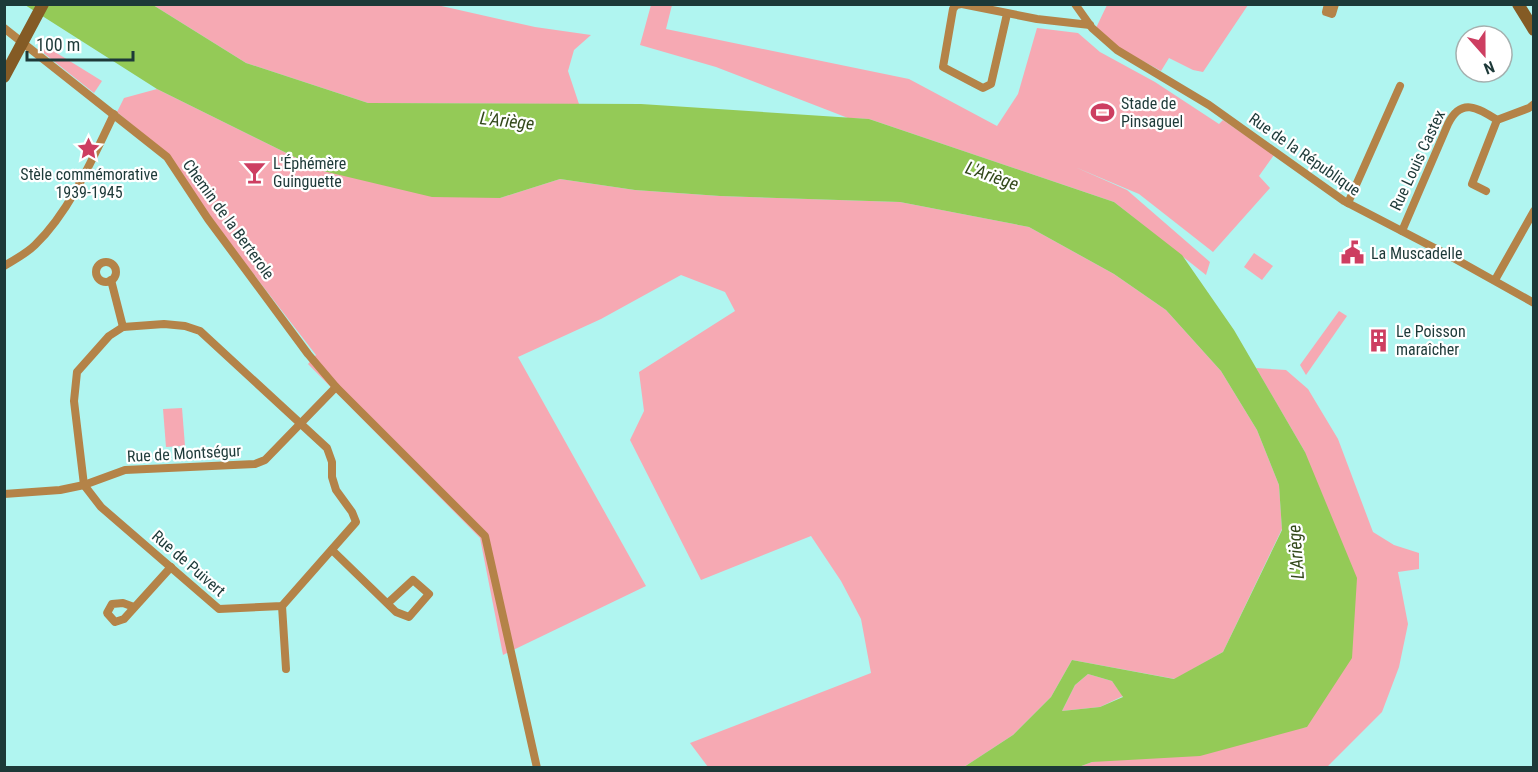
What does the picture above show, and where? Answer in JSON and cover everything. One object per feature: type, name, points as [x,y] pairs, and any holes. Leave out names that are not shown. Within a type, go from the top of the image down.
[{"type":"main road","points":[[4,77],[43,4]]},
{"type":"main road","points":[[1518,4],[1532,24]]},
{"type":"street","points":[[1328,4],[1326,12],[1332,14],[1335,4]]},
{"type":"street","points":[[1007,14],[991,84],[983,88],[943,67],[953,9],[956,5],[983,6],[1007,14],[1090,26]]},
{"type":"street","points":[[1063,22],[1072,16],[1075,5]]},
{"type":"street","name":"Rue de la République","points":[[1075,5],[1090,26],[1116,50],[1209,105],[1348,203],[1495,280],[1533,303]]},
{"type":"street","name":"Chemin de la Berterole","points":[[7,32],[166,157],[208,219],[308,354],[336,387],[485,536],[537,768]]},
{"type":"street","points":[[1348,203],[1400,86]]},
{"type":"street","name":"Rue Louis Castex","points":[[1402,231],[1452,116],[1457,110],[1467,107],[1484,112],[1497,120]]},
{"type":"street","points":[[1486,191],[1472,184],[1497,120],[1532,109]]},
{"type":"street","points":[[4,266],[35,245],[61,212],[82,180],[114,114]]},
{"type":"street","points":[[1495,280],[1533,211]]},
{"type":"street","points":[[111,280],[123,327]]},
{"type":"street","points":[[84,485],[74,401],[77,372],[109,336],[123,327],[164,324],[185,326],[200,332],[327,448],[332,462],[332,477],[336,490],[352,512],[356,522],[282,606],[285,669]]},
{"type":"street","name":"Rue de Montségur","points":[[4,494],[60,490],[84,485],[124,470],[255,464],[266,460],[336,387]]},
{"type":"street","name":"Rue de Puivert","points":[[84,485],[101,507],[219,609],[282,606]]},
{"type":"street","points":[[332,550],[396,612],[409,617],[429,594],[413,580],[388,603]]},
{"type":"street","points":[[134,607],[171,567]]},
{"type":"shaded area","points":[[153,5],[437,5],[535,27],[591,35],[574,50],[568,71],[579,104],[368,103],[246,63]]},
{"type":"shaded area","points":[[651,5],[672,5],[666,29],[909,79],[997,126],[1018,94],[1037,28],[1078,33],[1100,52],[1155,82],[1219,124],[1223,120],[1274,155],[1259,176],[1270,188],[1213,252],[1139,194],[1075,167],[1127,190],[1210,262],[1206,275],[1114,202],[869,119],[848,118],[716,67],[640,45]]},
{"type":"shaded area","points":[[1107,5],[1248,5],[1203,72],[1193,70],[1169,58],[1161,71],[1121,49],[1096,28]]},
{"type":"shaded area","points":[[47,47],[102,81],[94,93],[41,51]]},
{"type":"shaded area","points":[[157,89],[323,171],[500,198],[560,179],[635,190],[720,196],[900,202],[1029,227],[1114,274],[1166,310],[1221,371],[1257,430],[1279,485],[1282,529],[1223,652],[1175,679],[1072,660],[1051,697],[1013,735],[964,767],[708,767],[690,743],[871,673],[861,619],[841,581],[811,536],[701,580],[630,440],[644,411],[639,372],[735,311],[725,292],[681,275],[601,319],[518,357],[646,586],[503,655],[480,538],[308,364],[316,355],[208,215],[167,154],[117,112],[124,98]]},
{"type":"shaded area","points":[[1254,253],[1273,266],[1262,280],[1244,267]]},
{"type":"shaded area","points":[[1339,311],[1347,316],[1306,375],[1300,365]]},
{"type":"shaded area","points":[[1256,368],[1286,370],[1308,389],[1338,439],[1373,532],[1394,545],[1419,553],[1419,569],[1398,572],[1408,624],[1399,667],[1382,712],[1327,767],[1076,768],[1092,762],[1307,727],[1305,452]]},
{"type":"shaded area","points":[[182,408],[185,446],[166,447],[163,409]]},
{"type":"shaded area","points":[[1088,674],[1112,681],[1123,696],[1100,707],[1062,711],[1075,685]]},
{"type":"water","name":"L'Ariège","points":[[25,5],[153,5],[246,63],[368,103],[641,104],[869,119],[1114,202],[1182,255],[1234,330],[1305,452],[1357,578],[1352,658],[1307,727],[1200,756],[1092,762],[1076,768],[964,767],[1013,735],[1051,697],[1072,660],[1174,679],[1223,652],[1282,530],[1279,485],[1257,430],[1221,371],[1166,310],[1114,274],[1029,227],[900,202],[720,196],[635,190],[560,179],[500,198],[432,197],[323,171],[157,89]],"holes":[[[1088,674],[1112,681],[1123,697],[1100,707],[1062,711],[1075,685]]]},
{"type":"place","name":"Stade de Pinsaguel","points":[[1103,112]]},
{"type":"place","name":"Stèle commémorative 1939-1945","points":[[89,149]]},
{"type":"place","name":"L'Éphémère Guinguette","points":[[255,172]]},
{"type":"place","name":"La Muscadelle","points":[[1353,253]]},
{"type":"place","name":"Le Poisson maraîcher","points":[[1378,340]]}]
